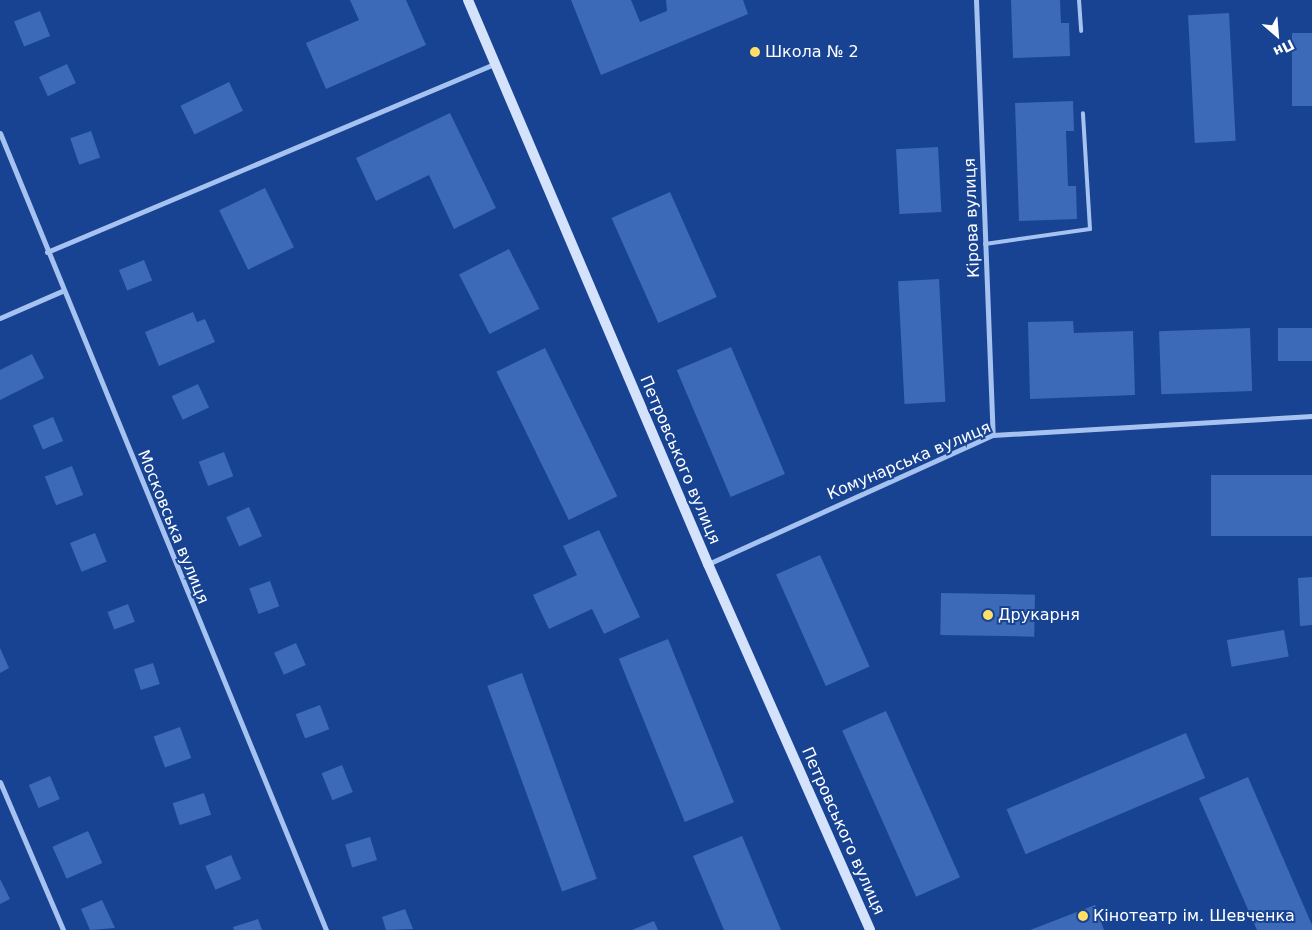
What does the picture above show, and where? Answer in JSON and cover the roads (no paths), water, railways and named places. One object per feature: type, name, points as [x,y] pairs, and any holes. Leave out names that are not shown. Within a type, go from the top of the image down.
[{"type":"main road","name":"Петровського вулиця","points":[[468,0],[708,564],[870,930]]},
{"type":"street","name":"Кірова вулиця","points":[[976,0],[992,435]]},
{"type":"street","points":[[47,252],[494,64]]},
{"type":"street","name":"Московська вулиця","points":[[0,133],[62,291],[326,930]]},
{"type":"street","points":[[0,318],[62,291]]},
{"type":"street","name":"Комунарська вулиця","points":[[708,564],[992,435],[1312,416]]},
{"type":"street","points":[[0,782],[63,930]]},
{"type":"lane","points":[[1079,0],[1081,31]]},
{"type":"lane","points":[[985,244],[1090,229],[1083,113]]},
{"type":"place","name":"Школа № 2","points":[[755,52]]},
{"type":"place","name":"Друкарня","points":[[988,615]]},
{"type":"place","name":"Кінотеатр ім. Шевченка","points":[[1083,916]]}]
